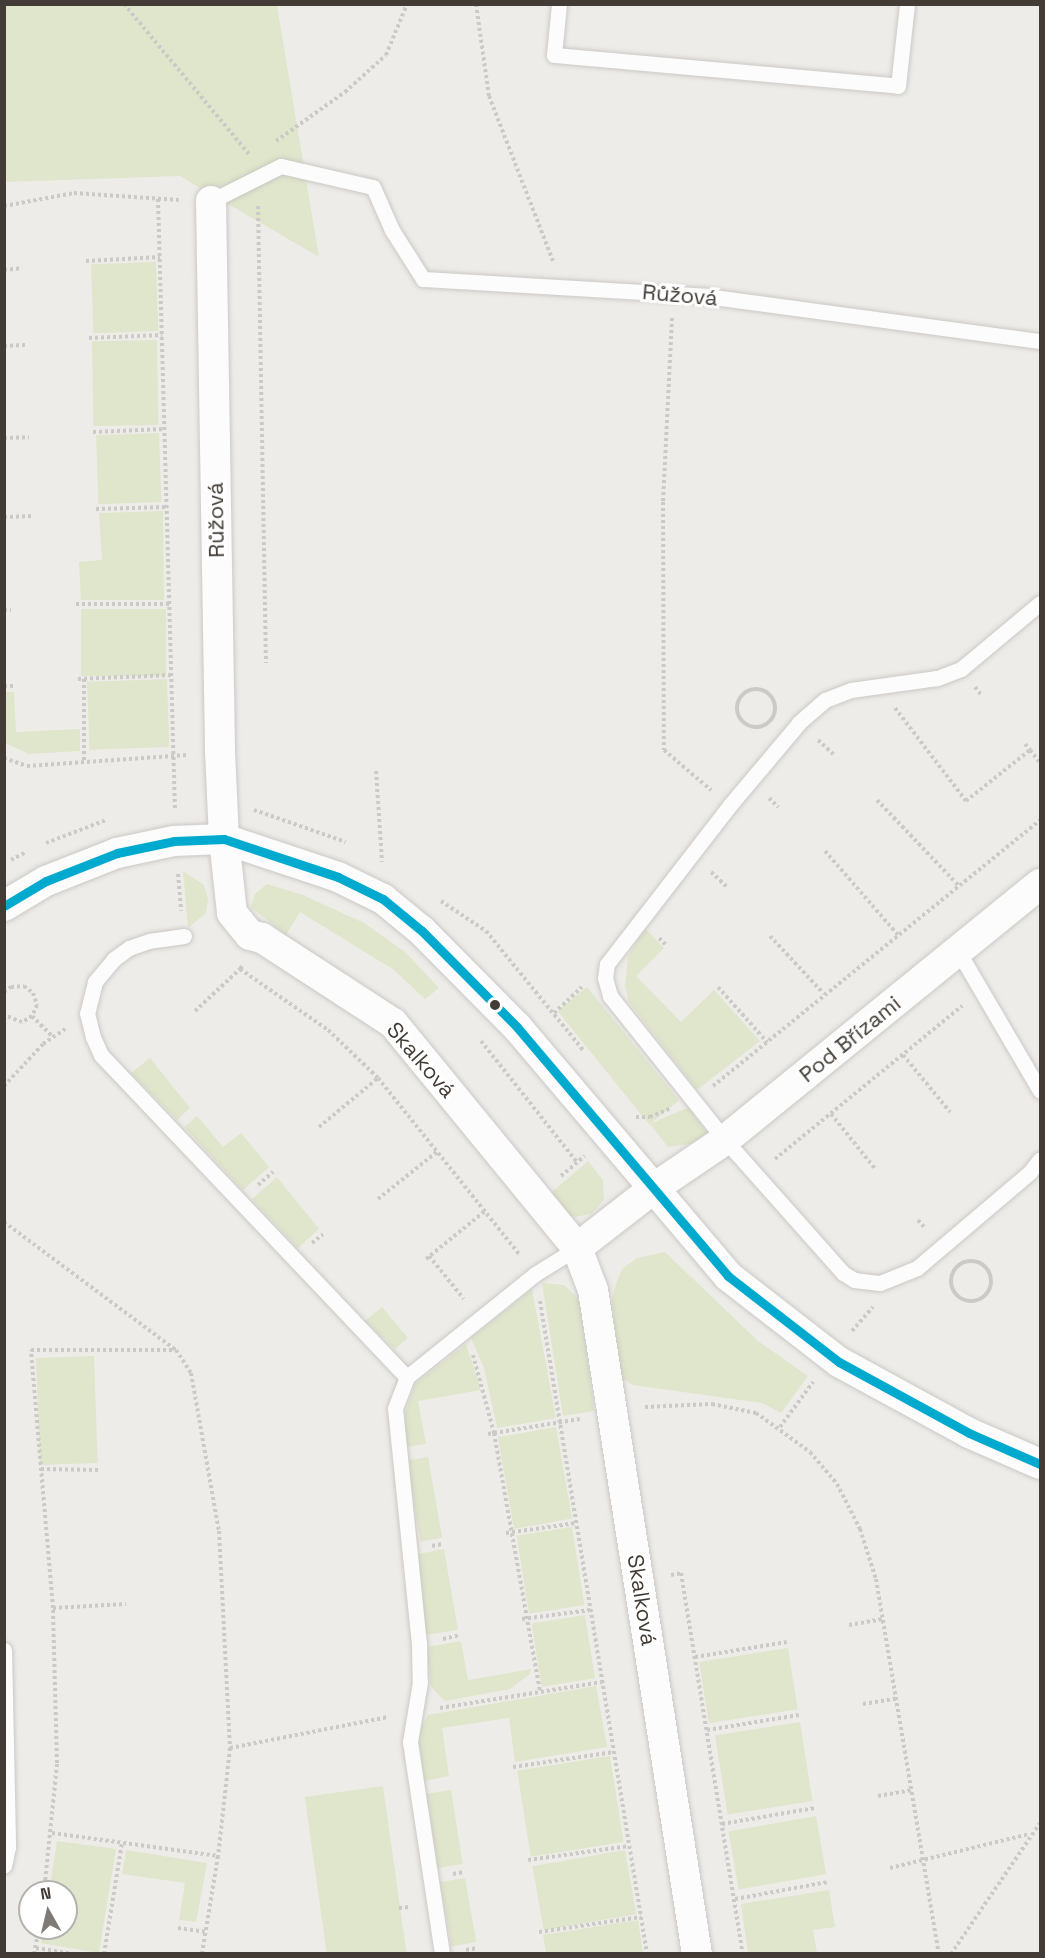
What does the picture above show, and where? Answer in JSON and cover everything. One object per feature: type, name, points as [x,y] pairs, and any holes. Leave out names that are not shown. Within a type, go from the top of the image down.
[{"type":"street","name":"Růžová","points":[[211,201],[220,751],[224,839]]},
{"type":"street","points":[[4,906],[46,881],[117,853],[174,841],[224,839],[338,877],[383,899],[422,931],[517,1027],[728,1276],[839,1362],[969,1433],[1041,1464]]},
{"type":"street","name":"Skalková","points":[[224,839],[232,913],[250,934],[262,938],[393,1023],[577,1248],[593,1290],[697,1953]]},
{"type":"street","name":"Pod Břízami","points":[[654,1188],[725,1140],[1041,884]]},
{"type":"street","points":[[577,1248],[654,1188]]},
{"type":"lane","points":[[559,4],[554,55],[898,86],[907,4]]},
{"type":"lane","name":"Růžová","points":[[257,178],[281,166],[373,187],[392,230],[423,279],[562,285],[673,294],[1041,341]]},
{"type":"lane","points":[[211,201],[257,178]]},
{"type":"lane","points":[[1041,603],[961,669],[937,678],[850,690],[825,700],[800,723],[730,805],[607,964],[605,978],[610,996],[725,1140],[843,1273],[854,1280],[880,1283],[917,1268],[1030,1173],[1041,1159]]},
{"type":"lane","points":[[184,936],[129,948],[114,959],[95,982],[87,1013],[101,1055],[407,1377]]},
{"type":"lane","points":[[958,951],[1041,1092]]},
{"type":"lane","points":[[442,1953],[410,1742],[420,1682],[395,1408],[407,1377],[535,1274],[577,1248]]},
{"type":"lane","points":[[4,1650],[6,1694],[4,1866]]},
{"type":"path","points":[[124,4],[253,158]]},
{"type":"path","points":[[271,145],[345,92],[386,55],[407,4]]},
{"type":"path","points":[[476,4],[489,96],[562,285]]},
{"type":"path","points":[[246,165],[262,152]]},
{"type":"path","points":[[257,178],[266,663]]},
{"type":"path","points":[[4,206],[74,193],[211,201]]},
{"type":"path","points":[[158,199],[172,675],[174,841],[184,936]]},
{"type":"path","points":[[86,261],[160,257]]},
{"type":"path","points":[[4,270],[22,268]]},
{"type":"path","points":[[673,294],[663,502],[664,750],[730,805]]},
{"type":"path","points":[[89,338],[162,335]]},
{"type":"path","points":[[4,346],[25,345]]},
{"type":"path","points":[[93,432],[165,429]]},
{"type":"path","points":[[4,438],[29,437]]},
{"type":"path","points":[[96,509],[167,507]]},
{"type":"path","points":[[4,517],[32,516]]},
{"type":"path","points":[[76,604],[170,604]]},
{"type":"path","points":[[4,610],[11,610]]},
{"type":"path","points":[[78,679],[172,675]]},
{"type":"path","points":[[84,680],[84,762]]},
{"type":"path","points":[[4,686],[14,686]]},
{"type":"path","points":[[878,686],[966,801],[1030,750]]},
{"type":"path","points":[[754,689],[767,692],[775,703],[774,716],[760,727],[748,726],[737,712],[742,695],[754,689]]},
{"type":"path","points":[[1025,744],[1041,763]]},
{"type":"path","points":[[4,758],[27,766],[174,757],[220,751]]},
{"type":"path","points":[[376,771],[382,862]]},
{"type":"path","points":[[877,800],[958,886]]},
{"type":"path","points":[[474,1032],[577,1162],[636,1117],[650,1117],[692,1099],[767,1042],[1041,820]]},
{"type":"path","points":[[825,851],[898,935]]},
{"type":"path","points":[[486,931],[588,1056]]},
{"type":"path","points":[[770,936],[824,994]]},
{"type":"path","points":[[195,1011],[240,969],[262,938]]},
{"type":"path","points":[[240,969],[328,1030],[378,1078],[535,1274],[647,1953]]},
{"type":"path","points":[[4,993],[18,985],[29,989],[36,998],[32,1016],[22,1022],[4,1015]]},
{"type":"path","points":[[718,987],[767,1042]]},
{"type":"path","points":[[756,1174],[981,990]]},
{"type":"path","points":[[4,1086],[53,1037],[87,1013]]},
{"type":"path","points":[[32,1016],[53,1037]]},
{"type":"path","points":[[903,1055],[950,1112]]},
{"type":"path","points":[[319,1127],[378,1078]]},
{"type":"path","points":[[630,1108],[642,1124]]},
{"type":"path","points":[[831,1114],[876,1170]]},
{"type":"path","points":[[378,1198],[438,1151]]},
{"type":"path","points":[[456,1305],[464,1299],[428,1257],[485,1211]]},
{"type":"path","points":[[4,1222],[176,1350],[191,1373],[219,1531],[230,1748],[218,1856],[202,1953]]},
{"type":"path","points":[[975,1262],[986,1268],[990,1280],[982,1297],[970,1301],[953,1291],[951,1278],[956,1267],[975,1262]]},
{"type":"path","points":[[464,1332],[480,1371],[540,1692]]},
{"type":"path","points":[[46,1880],[57,1763],[53,1608],[31,1350],[176,1350]]},
{"type":"path","points":[[491,1433],[560,1423],[658,1404],[712,1404],[756,1413],[780,1427],[810,1452],[837,1484],[860,1529],[876,1579],[939,1953]]},
{"type":"path","points":[[41,1469],[100,1470]]},
{"type":"path","points":[[509,1532],[576,1523]]},
{"type":"path","points":[[638,1579],[681,1573],[743,1953]]},
{"type":"path","points":[[53,1608],[126,1604]]},
{"type":"path","points":[[525,1619],[590,1610]]},
{"type":"path","points":[[849,1625],[883,1619]]},
{"type":"path","points":[[695,1657],[787,1642]]},
{"type":"path","points":[[230,1748],[414,1712],[602,1682]]},
{"type":"path","points":[[863,1704],[896,1700]]},
{"type":"path","points":[[707,1730],[799,1715]]},
{"type":"path","points":[[513,1767],[614,1752]]},
{"type":"path","points":[[878,1796],[910,1790]]},
{"type":"path","points":[[722,1824],[815,1808]]},
{"type":"path","points":[[951,1953],[1030,1834],[1041,1823]]},
{"type":"path","points":[[52,1833],[218,1856]]},
{"type":"path","points":[[890,1868],[1030,1834]]},
{"type":"path","points":[[104,1953],[122,1842]]},
{"type":"path","points":[[528,1860],[630,1846]]},
{"type":"path","points":[[735,1899],[828,1882]]},
{"type":"path","points":[[539,1932],[641,1917]]},
{"type":"path","points":[[178,1928],[205,1932]]},
{"type":"path","points":[[35,1951],[73,1953]]},
{"type":"green space","points":[[4,5],[277,5],[319,257],[180,176],[5,182]]},
{"type":"green space","points":[[156,262],[158,331],[93,333],[91,264]]},
{"type":"green space","points":[[157,340],[158,425],[93,426],[92,341]]},
{"type":"green space","points":[[159,433],[161,502],[98,504],[96,435]]},
{"type":"green space","points":[[163,511],[164,600],[81,600],[79,562],[102,560],[99,513]]},
{"type":"green space","points":[[81,609],[166,609],[166,676],[81,676]]},
{"type":"green space","points":[[167,679],[169,747],[89,750],[87,682]]},
{"type":"green space","points":[[5,692],[14,692],[16,732],[80,729],[80,751],[29,754],[5,743]]},
{"type":"green space","points":[[183,871],[204,885],[208,899],[206,913],[188,928]]},
{"type":"green space","points":[[267,884],[303,895],[364,923],[405,952],[439,988],[425,999],[394,970],[300,912],[286,935],[251,907],[255,894]]},
{"type":"green space","points":[[645,928],[664,948],[636,976],[681,1022],[714,990],[760,1041],[697,1090],[629,1002],[625,986],[628,957]]},
{"type":"green space","points":[[587,987],[679,1100],[649,1124],[557,1011]]},
{"type":"green space","points":[[150,1058],[190,1108],[177,1120],[131,1073]]},
{"type":"green space","points":[[689,1107],[708,1135],[696,1143],[668,1147],[650,1124]]},
{"type":"green space","points":[[197,1116],[223,1147],[241,1133],[269,1167],[243,1190],[184,1127]]},
{"type":"green space","points":[[588,1161],[603,1180],[604,1200],[591,1214],[573,1217],[566,1213],[551,1193]]},
{"type":"green space","points":[[277,1177],[319,1229],[298,1248],[252,1199]]},
{"type":"green space","points":[[665,1252],[758,1341],[808,1376],[781,1413],[762,1403],[633,1385],[620,1377],[612,1300],[616,1284],[622,1269],[637,1258]]},
{"type":"green space","points":[[542,1283],[564,1285],[581,1301],[594,1411],[563,1416]]},
{"type":"green space","points":[[532,1289],[556,1418],[497,1428],[484,1368],[471,1338]]},
{"type":"green space","points":[[382,1307],[408,1338],[395,1349],[365,1321]]},
{"type":"green space","points":[[466,1344],[481,1390],[418,1401],[426,1444],[405,1447],[405,1414],[415,1384]]},
{"type":"green space","points":[[94,1356],[98,1463],[40,1465],[36,1358]]},
{"type":"green space","points":[[556,1427],[572,1519],[514,1529],[498,1437]]},
{"type":"green space","points":[[428,1457],[442,1538],[421,1542],[406,1461]]},
{"type":"green space","points":[[572,1527],[584,1605],[529,1614],[517,1536]]},
{"type":"green space","points":[[444,1549],[458,1630],[425,1635],[418,1554]]},
{"type":"green space","points":[[585,1615],[595,1678],[542,1687],[532,1623]]},
{"type":"green space","points":[[461,1641],[468,1680],[531,1669],[530,1674],[510,1689],[445,1701],[431,1687],[426,1647]]},
{"type":"green space","points":[[788,1648],[798,1709],[709,1723],[699,1662]]},
{"type":"green space","points":[[596,1686],[607,1747],[515,1762],[509,1718],[442,1728],[449,1776],[424,1781],[418,1734],[428,1715]]},
{"type":"green space","points":[[800,1722],[813,1801],[728,1814],[715,1735]]},
{"type":"green space","points":[[610,1756],[624,1842],[531,1857],[517,1771]]},
{"type":"green space","points":[[383,1786],[406,1952],[327,1954],[305,1797]]},
{"type":"green space","points":[[451,1790],[463,1864],[438,1868],[426,1794]]},
{"type":"green space","points":[[816,1816],[826,1874],[739,1890],[728,1831]]},
{"type":"green space","points":[[57,1841],[116,1849],[99,1953],[41,1943],[41,1940],[78,1940],[78,1880],[51,1880]]},
{"type":"green space","points":[[126,1850],[207,1863],[196,1922],[179,1920],[185,1883],[122,1874]]},
{"type":"green space","points":[[625,1850],[636,1914],[544,1930],[532,1866]]},
{"type":"green space","points":[[465,1878],[476,1942],[452,1946],[440,1882]]},
{"type":"green space","points":[[829,1890],[835,1927],[813,1930],[817,1953],[748,1953],[741,1904]]},
{"type":"green space","points":[[638,1920],[643,1953],[546,1953],[543,1935]]},
{"type":"transit line","points":[[4,906],[46,881],[117,853],[174,841],[224,839],[338,877],[383,899],[422,931],[517,1027],[728,1276],[839,1362],[969,1433],[1040,1464]]}]
